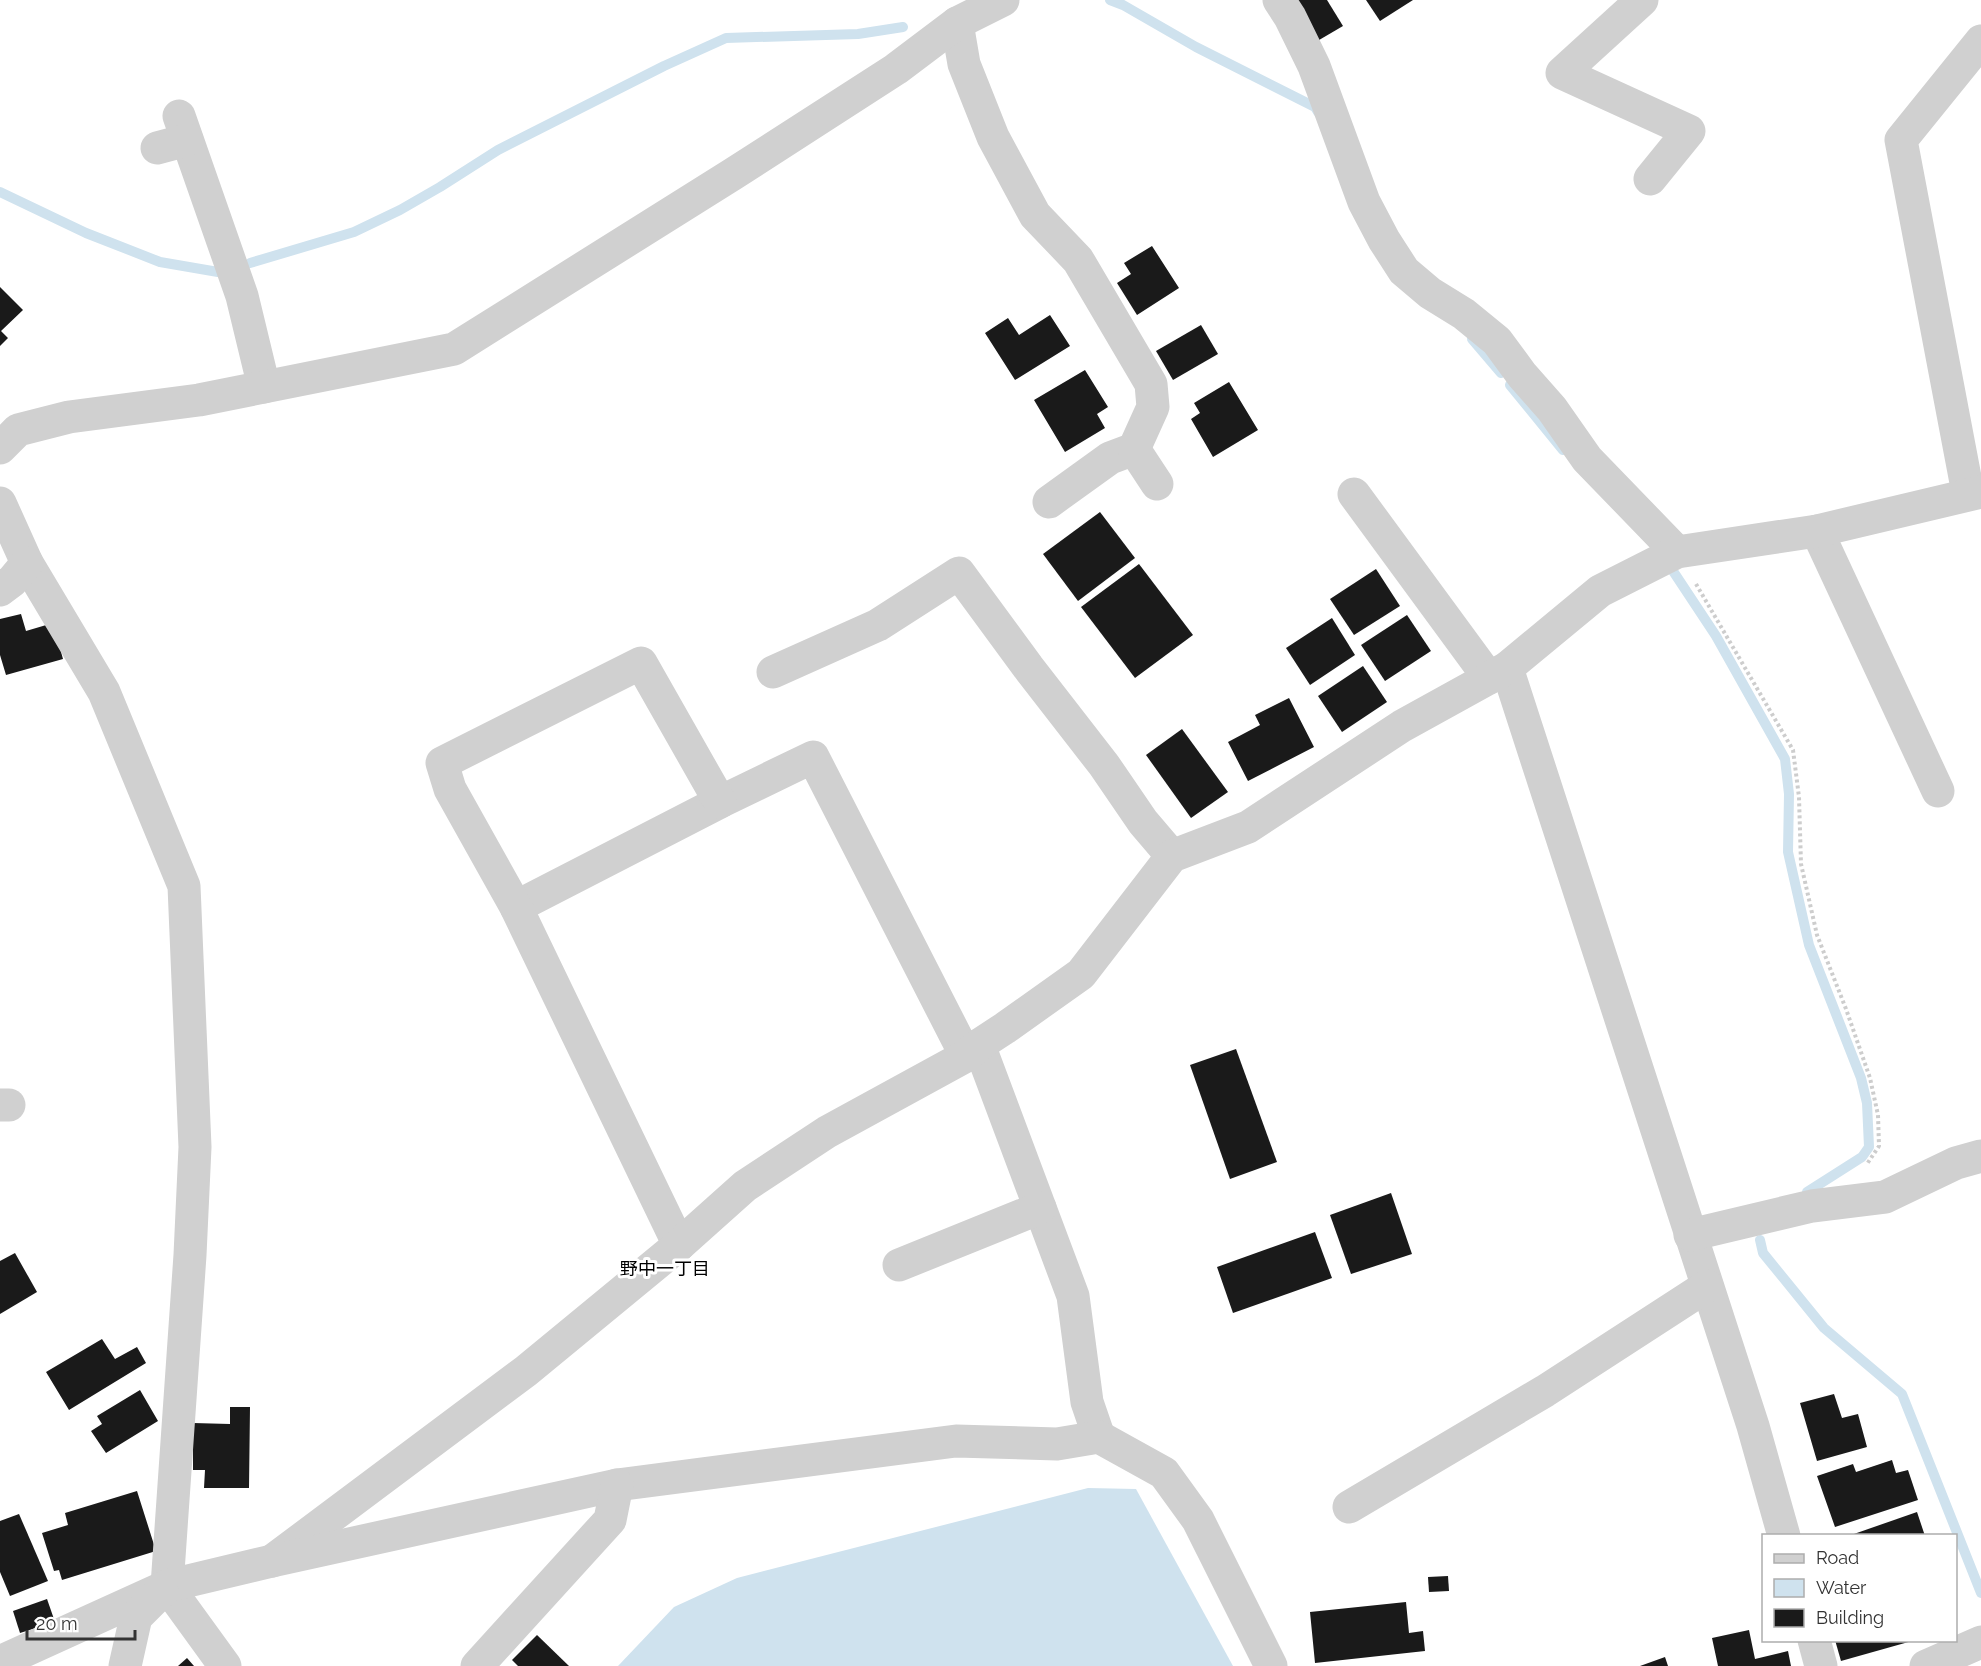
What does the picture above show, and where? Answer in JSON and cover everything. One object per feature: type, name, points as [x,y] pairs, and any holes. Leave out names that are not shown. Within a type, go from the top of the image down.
[{"type":"street","points":[[0,448],[18,430],[69,417],[199,400],[454,349],[896,69],[957,23],[1003,0]]},
{"type":"street","points":[[1279,0],[1314,66],[1364,202],[1404,271],[1430,293],[1464,314],[1497,341],[1522,375],[1552,409],[1587,459],[1677,552]]},
{"type":"street","points":[[1642,0],[1562,73],[1689,131],[1650,179]]},
{"type":"street","points":[[957,23],[964,64],[989,126],[1035,216],[1078,260],[1151,384],[1153,407],[1134,449],[1110,458],[1049,501]]},
{"type":"street","points":[[272,1561],[526,1371],[679,1245],[745,1186],[827,1132],[972,1050],[1081,974],[1172,856],[1248,827],[1402,726],[1498,673],[1600,591],[1677,552],[1817,531],[1975,493],[1901,140],[1981,41]]},
{"type":"street","points":[[174,134],[242,296],[264,387]]},
{"type":"street","points":[[1134,449],[1157,484]]},
{"type":"street","points":[[1354,494],[1498,673],[1707,1286],[1753,1426],[1783,1534]]},
{"type":"street","points":[[0,503],[27,563],[104,692],[184,886],[195,1147],[190,1255],[167,1586],[225,1666]]},
{"type":"street","points":[[1817,531],[1938,791]]},
{"type":"street","points":[[0,590],[12,581],[27,563]]},
{"type":"street","points":[[772,672],[878,625],[959,573],[1104,765],[1143,822],[1172,856]]},
{"type":"street","points":[[679,1245],[516,907],[450,789],[442,763],[641,663],[720,802]]},
{"type":"street","points":[[516,907],[813,757],[972,1050],[1040,1208],[1073,1296],[1087,1402],[1099,1437]]},
{"type":"street","points":[[1690,1235],[1812,1206],[1885,1197],[1956,1163],[1981,1156]]},
{"type":"street","points":[[899,1265],[1040,1208]]},
{"type":"street","points":[[1349,1507],[1545,1391],[1707,1286]]},
{"type":"street","points":[[0,1662],[167,1586],[617,1485],[956,1442],[1057,1444],[1099,1437],[1164,1473],[1198,1520],[1270,1666]]},
{"type":"street","points":[[477,1666],[610,1520],[617,1485]]},
{"type":"street","points":[[125,1666],[136,1617],[167,1586]]},
{"type":"street","points":[[1814,1642],[1821,1666]]},
{"type":"street","points":[[1926,1666],[1981,1642]]},
{"type":"path","points":[[1677,552],[1793,750],[1799,797],[1801,864],[1815,925],[1870,1078],[1878,1115],[1879,1146],[1866,1166]]},
{"type":"water","points":[[1088,1488],[1136,1489],[1233,1666],[618,1666],[674,1607],[737,1578]]},
{"type":"building","points":[[1287,0],[1327,0],[1343,26],[1314,43]]},
{"type":"building","points":[[1366,0],[1413,0],[1380,21]]},
{"type":"building","points":[[1152,246],[1179,288],[1137,315],[1117,283],[1131,274],[1124,263]]},
{"type":"building","points":[[0,287],[23,310],[1,331],[8,338],[0,346]]},
{"type":"building","points":[[1050,315],[1070,346],[1015,380],[985,333],[1008,318],[1019,335]]},
{"type":"building","points":[[1201,325],[1218,354],[1173,380],[1156,351]]},
{"type":"building","points":[[1085,370],[1108,407],[1097,414],[1105,428],[1065,452],[1034,400]]},
{"type":"building","points":[[1229,382],[1258,430],[1213,457],[1191,419],[1200,413],[1194,403]]},
{"type":"building","points":[[1100,512],[1135,558],[1078,601],[1043,554]]},
{"type":"building","points":[[1139,564],[1193,635],[1135,678],[1081,607]]},
{"type":"building","points":[[1376,569],[1400,606],[1354,635],[1330,599]]},
{"type":"building","points":[[21,614],[26,631],[53,623],[63,659],[6,675],[0,655],[0,619]]},
{"type":"building","points":[[1407,615],[1431,651],[1385,681],[1361,645]]},
{"type":"building","points":[[1332,618],[1355,655],[1310,685],[1286,648]]},
{"type":"building","points":[[1363,666],[1387,702],[1342,732],[1318,696]]},
{"type":"building","points":[[1289,698],[1314,747],[1248,781],[1228,742],[1260,725],[1255,715]]},
{"type":"building","points":[[1182,729],[1228,792],[1191,818],[1146,755]]},
{"type":"building","points":[[1236,1049],[1277,1162],[1230,1179],[1190,1065]]},
{"type":"building","points":[[1391,1193],[1412,1254],[1351,1274],[1330,1215]]},
{"type":"building","points":[[1315,1232],[1332,1278],[1233,1313],[1217,1267]]},
{"type":"building","points":[[15,1253],[37,1292],[0,1314],[0,1261]]},
{"type":"building","points":[[102,1339],[115,1359],[137,1347],[146,1363],[69,1410],[46,1372]]},
{"type":"building","points":[[140,1390],[158,1421],[106,1453],[91,1431],[102,1424],[97,1416]]},
{"type":"building","points":[[1834,1394],[1842,1418],[1858,1414],[1867,1447],[1817,1461],[1800,1403]]},
{"type":"building","points":[[230,1407],[250,1407],[249,1488],[204,1488],[205,1470],[193,1470],[193,1423],[230,1424]]},
{"type":"building","points":[[1892,1460],[1896,1473],[1908,1470],[1918,1500],[1835,1527],[1817,1476],[1853,1464],[1856,1472]]},
{"type":"building","points":[[137,1491],[156,1551],[62,1580],[59,1570],[54,1571],[42,1533],[68,1525],[65,1513]]},
{"type":"building","points":[[1917,1512],[1924,1534],[1854,1534]]},
{"type":"building","points":[[19,1514],[48,1581],[10,1596],[0,1572],[0,1521]]},
{"type":"building","points":[[1448,1576],[1449,1591],[1429,1592],[1428,1577]]},
{"type":"building","points":[[47,1599],[55,1622],[20,1633],[13,1611]]},
{"type":"building","points":[[1406,1602],[1409,1633],[1423,1631],[1425,1651],[1315,1663],[1310,1612]]},
{"type":"building","points":[[1749,1630],[1755,1659],[1788,1651],[1791,1666],[1718,1666],[1712,1638]]},
{"type":"building","points":[[537,1635],[569,1666],[518,1666],[512,1660]]},
{"type":"building","points":[[1836,1642],[1908,1642],[1841,1661]]},
{"type":"building","points":[[1665,1657],[1668,1666],[1640,1666]]},
{"type":"building","points":[[187,1658],[194,1666],[178,1666]]},
{"type":"waterway","points":[[1110,0],[1123,5],[1196,47],[1315,107],[1318,112]]},
{"type":"waterway","points":[[250,263],[354,232],[400,210],[498,150],[664,66],[726,38],[858,34],[903,27]]},
{"type":"waterway","points":[[0,192],[86,233],[160,262],[218,272]]},
{"type":"waterway","points":[[1472,339],[1501,373]]},
{"type":"waterway","points":[[1510,385],[1563,450]]},
{"type":"waterway","points":[[1673,571],[1716,636],[1785,759],[1789,794],[1788,852],[1809,945],[1861,1078],[1867,1103],[1869,1147],[1862,1157],[1807,1192]]},
{"type":"waterway","points":[[1760,1240],[1763,1253],[1824,1328],[1902,1394],[1981,1593]]},
{"type":"district","name":"野中一丁目","points":[[665,1268]]}]
